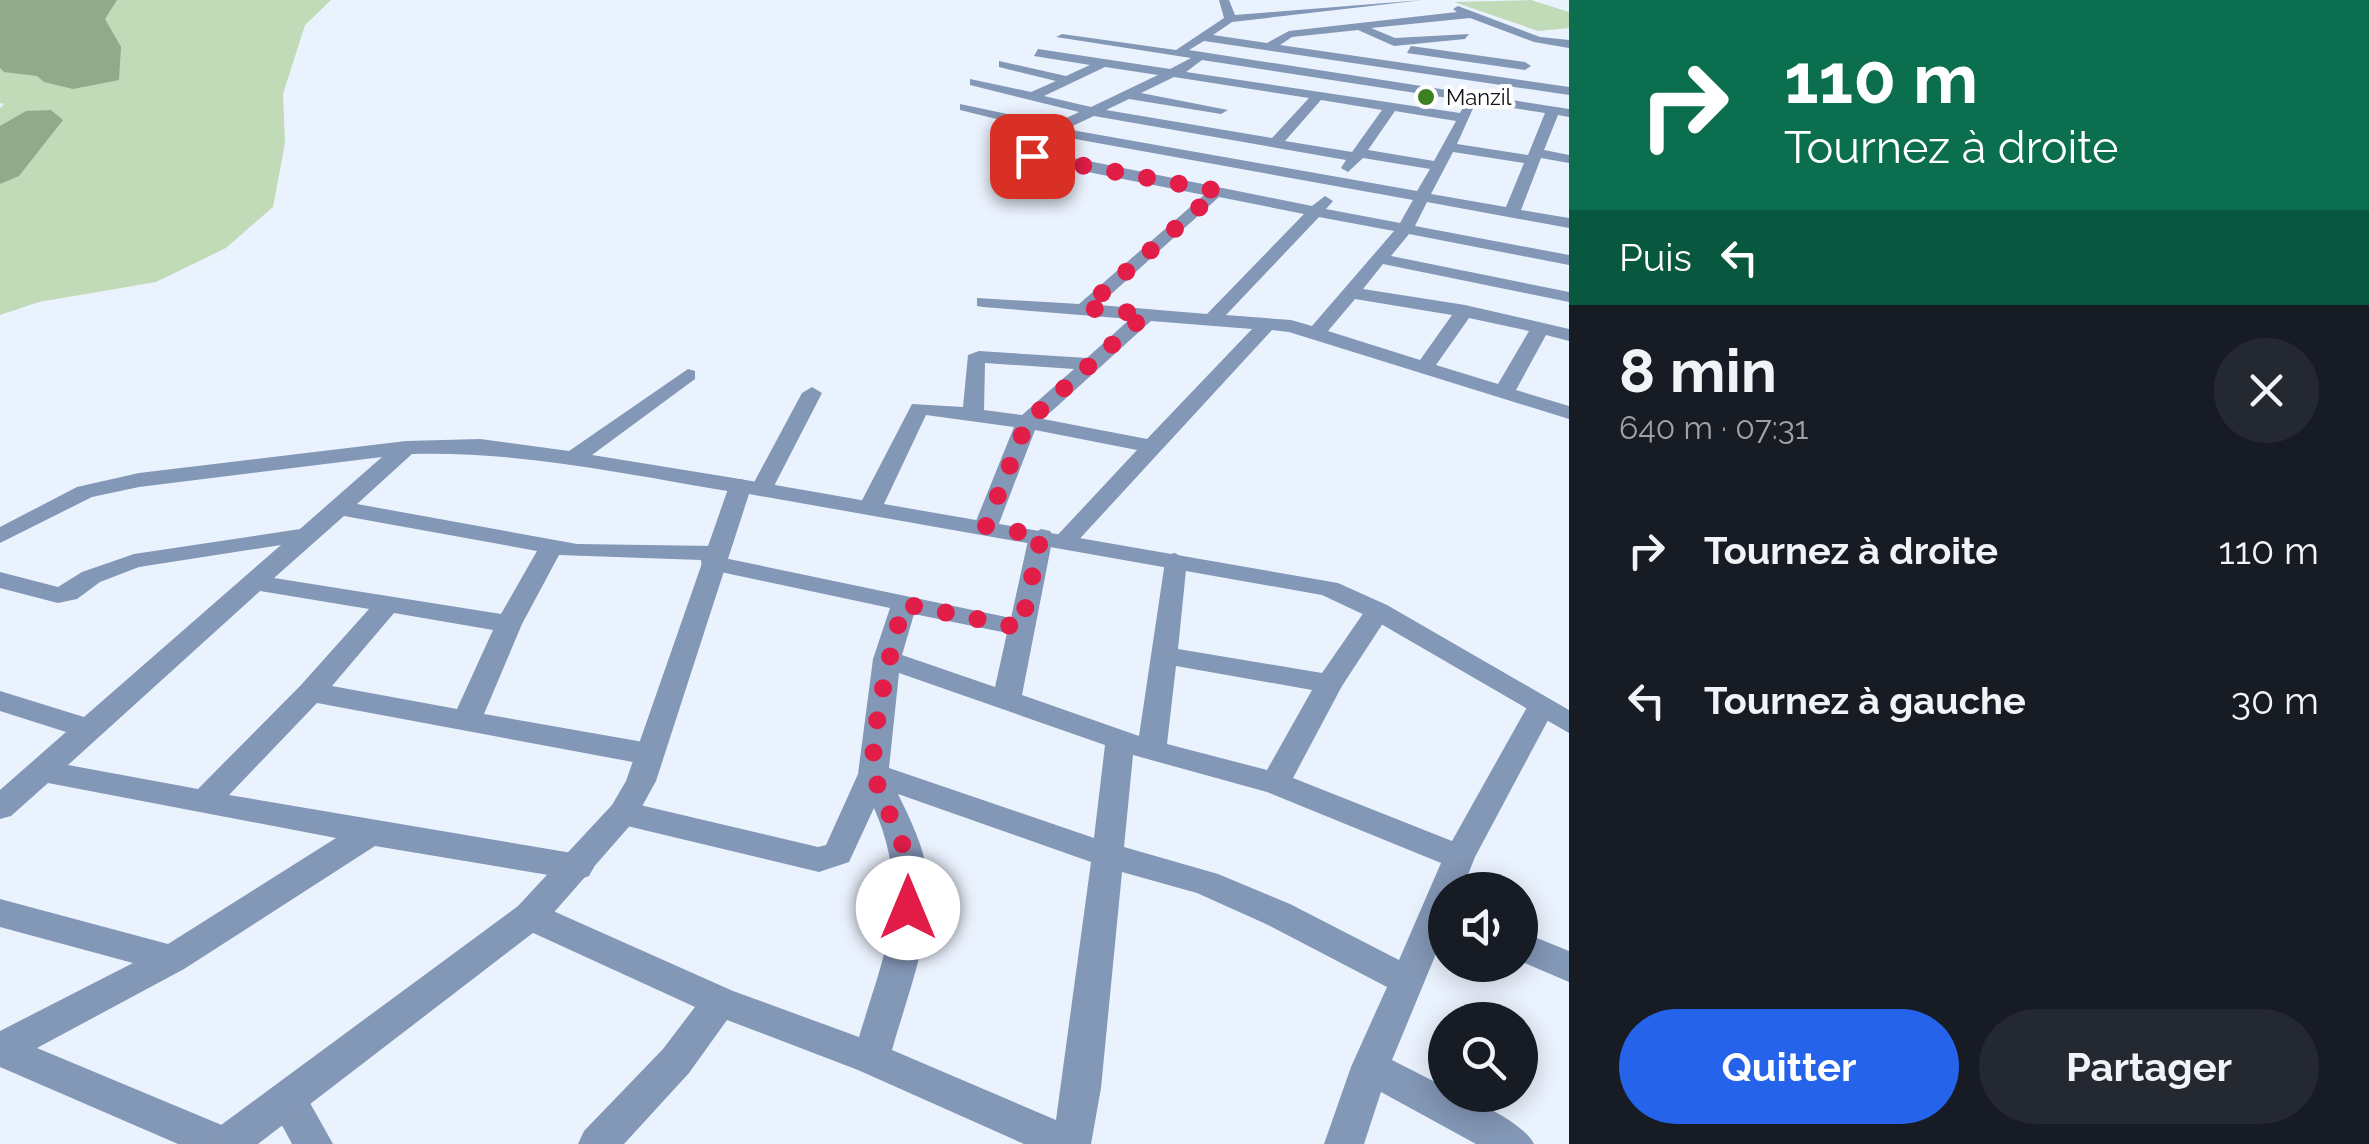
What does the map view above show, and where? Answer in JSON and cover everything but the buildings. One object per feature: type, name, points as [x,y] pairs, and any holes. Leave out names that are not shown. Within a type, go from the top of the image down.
[{"type":"street","points":[[1228,19],[1224,1],[1242,0]]},
{"type":"street","points":[[1359,0],[1372,5]]},
{"type":"street","points":[[1193,56],[1182,50],[1228,19],[1418,0]]},
{"type":"street","points":[[1447,5],[1538,40],[1569,44]]},
{"type":"street","points":[[1316,10],[1396,45],[1524,66]]},
{"type":"street","points":[[1268,47],[1286,34],[1473,14]]},
{"type":"street","points":[[1424,20],[1464,36]]},
{"type":"street","points":[[1396,45],[1464,36]]},
{"type":"street","points":[[1453,56],[1466,39],[1464,36]]},
{"type":"street","points":[[1062,37],[1561,111],[1535,157],[1512,213]]},
{"type":"street","points":[[1204,37],[1569,91]]},
{"type":"street","points":[[1514,83],[1538,40]]},
{"type":"street","points":[[1351,100],[1396,45]]},
{"type":"street","points":[[1038,53],[1464,118]]},
{"type":"street","points":[[1193,56],[1176,73],[1020,150],[1032,156],[1569,260]]},
{"type":"street","points":[[1033,96],[1104,63]]},
{"type":"street","points":[[1003,64],[1068,80]]},
{"type":"street","points":[[975,82],[1094,112],[1438,166]]},
{"type":"street","points":[[1202,130],[1247,84]]},
{"type":"street","points":[[1128,95],[1222,110]]},
{"type":"street","points":[[1276,143],[1319,96]]},
{"type":"street","points":[[1317,332],[1406,226],[1474,98]]},
{"type":"street","points":[[1212,320],[1319,210],[1391,107]]},
{"type":"street","points":[[964,108],[1054,130],[1569,224]]},
{"type":"street","points":[[1189,186],[1240,137]]},
{"type":"street","points":[[1449,146],[1569,159]]},
{"type":"street","points":[[1085,308],[1218,191]]},
{"type":"street","points":[[1382,259],[1569,297]]},
{"type":"street","points":[[1353,293],[1464,311],[1569,335]]},
{"type":"street","points":[[982,302],[1266,324],[1317,332],[1569,413]]},
{"type":"street","points":[[1425,367],[1464,311]]},
{"type":"street","points":[[986,526],[1027,422],[1146,314]]},
{"type":"street","points":[[1006,698],[1021,628],[1053,538],[1150,446],[1266,324]]},
{"type":"street","points":[[1504,392],[1540,328]]},
{"type":"street","points":[[973,414],[979,357],[1089,364]]},
{"type":"street","points":[[575,457],[688,375]]},
{"type":"street","points":[[370,833],[172,959],[0,1050],[225,1144],[530,916],[623,813],[641,782],[713,558],[751,487],[812,394]]},
{"type":"street","points":[[871,506],[919,408],[1027,422],[1150,446]]},
{"type":"street","points":[[0,536],[85,492],[234,467],[406,448],[480,446],[575,457],[1329,588],[1378,611],[1569,723]]},
{"type":"street","points":[[0,808],[406,448]]},
{"type":"street","points":[[339,508],[552,546],[713,558],[1021,628]]},
{"type":"street","points":[[0,580],[58,595],[90,577],[134,561],[256,540],[307,536]]},
{"type":"street","points":[[466,719],[509,624],[552,546]]},
{"type":"street","points":[[530,916],[720,1002],[871,1058],[1069,1144],[1082,1088],[1107,855],[1164,655],[1175,560]]},
{"type":"street","points":[[255,583],[509,624]]},
{"type":"street","points":[[623,813],[819,860],[830,858],[838,852],[873,774],[886,659],[904,604]]},
{"type":"street","points":[[205,801],[311,692],[387,605]]},
{"type":"street","points":[[1275,783],[1330,684],[1378,611]]},
{"type":"street","points":[[1164,655],[1330,684]]},
{"type":"street","points":[[886,659],[1136,746],[1275,783],[1459,857]]},
{"type":"street","points":[[311,692],[648,754]]},
{"type":"street","points":[[0,701],[88,730]]},
{"type":"street","points":[[1454,872],[1541,707]]},
{"type":"street","points":[[43,771],[370,833],[578,867]]},
{"type":"street","points":[[873,774],[1107,855],[1206,883],[1278,914],[1406,980]]},
{"type":"street","points":[[871,1058],[903,938],[912,879],[901,834],[873,774]]},
{"type":"street","points":[[0,914],[172,959]]},
{"type":"street","points":[[1344,1144],[1370,1067],[1428,934]]},
{"type":"street","points":[[1538,953],[1569,967]]},
{"type":"street","points":[[598,1144],[676,1062],[720,1002]]},
{"type":"street","points":[[1370,1067],[1514,1144]]},
{"type":"street","points":[[287,1099],[313,1144]]},
{"type":"shaded area","points":[[0,0],[331,0],[305,25],[283,94],[285,143],[273,207],[226,248],[156,282],[39,302],[0,315],[0,108],[4,104],[0,103]]},
{"type":"shaded area","points":[[0,0],[117,0],[105,19],[121,47],[119,80],[73,89],[44,82],[37,76],[4,72],[0,68]]},
{"type":"shaded area","points":[[1531,0],[1569,12],[1569,28],[1538,31],[1454,2]]},
{"type":"shaded area","points":[[51,110],[63,120],[19,176],[0,184],[0,126],[26,111]]},
{"type":"place","name":"Manzil","points":[[1426,97]]},
{"type":"route","points":[[908,908],[912,879],[901,834],[873,774],[886,659],[904,604],[1021,628],[1041,536],[986,526],[1027,422],[1146,314],[1085,308],[1218,191],[1032,156]]}]
